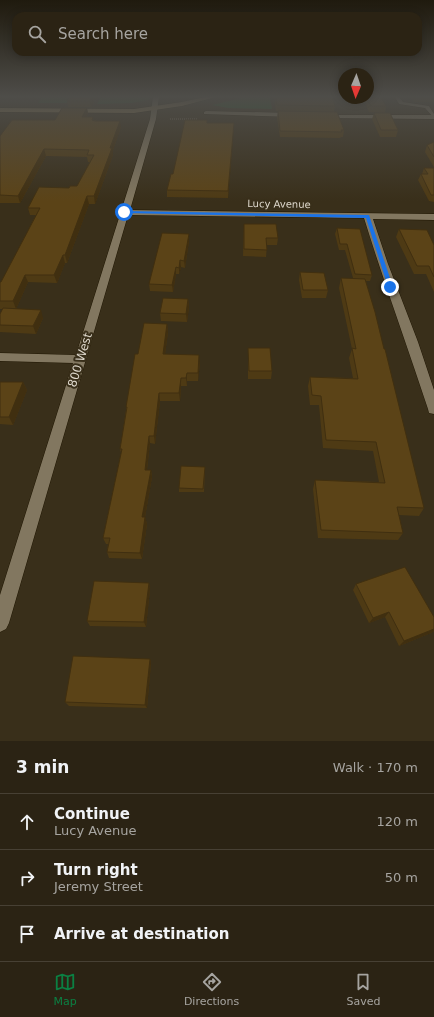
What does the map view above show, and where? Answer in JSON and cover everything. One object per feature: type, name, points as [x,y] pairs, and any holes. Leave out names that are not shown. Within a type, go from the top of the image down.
[{"type":"street","name":"800 West","points":[[0,623],[150,132]]},
{"type":"street","name":"Lucy Avenue","points":[[124,212],[434,218]]},
{"type":"street","points":[[368,216],[384,269],[412,342],[434,409]]},
{"type":"street","points":[[0,356],[80,359]]},
{"type":"building","points":[[3,132],[116,132],[110,148],[112,148],[94,196],[87,196],[65,255],[63,255],[54,275],[25,275],[13,301],[0,301],[0,282],[40,208],[28,208],[39,187],[69,188],[70,186],[77,186],[94,155],[87,155],[89,150],[44,149],[18,196],[0,195],[0,136]]},
{"type":"building","points":[[182,132],[233,132],[228,191],[167,190],[171,174],[173,174]]},
{"type":"building","points":[[434,142],[434,157],[427,145]]},
{"type":"building","points":[[424,168],[434,168],[434,195],[431,195],[421,174],[428,174]]},
{"type":"building","points":[[244,224],[276,224],[278,238],[266,238],[267,250],[244,249]]},
{"type":"building","points":[[337,228],[360,229],[372,275],[355,274],[347,244],[340,244]]},
{"type":"building","points":[[399,229],[427,230],[434,245],[434,277],[429,266],[417,266]]},
{"type":"building","points":[[162,233],[189,234],[184,261],[180,260],[179,268],[176,267],[172,285],[149,284]]},
{"type":"building","points":[[300,272],[324,273],[328,290],[303,290]]},
{"type":"building","points":[[341,278],[365,279],[385,349],[424,508],[397,507],[403,533],[321,530],[315,480],[385,483],[376,442],[326,440],[321,396],[312,395],[310,377],[358,379],[352,348],[356,349]]},
{"type":"building","points":[[163,298],[188,299],[186,314],[160,313]]},
{"type":"building","points":[[3,308],[41,310],[33,326],[0,325],[0,314]]},
{"type":"building","points":[[144,323],[167,324],[163,354],[199,355],[198,373],[187,373],[186,378],[181,378],[179,393],[159,393],[154,436],[149,436],[145,470],[151,470],[142,517],[145,517],[140,553],[107,552],[110,538],[103,538],[122,449],[120,449],[135,354],[138,354]]},
{"type":"building","points":[[248,348],[270,348],[272,371],[249,371]]},
{"type":"building","points":[[0,382],[23,382],[9,417],[0,417]]},
{"type":"building","points":[[181,466],[205,467],[203,489],[179,488]]},
{"type":"building","points":[[405,567],[434,617],[434,629],[404,641],[389,612],[373,618],[356,584]]},
{"type":"building","points":[[94,581],[149,583],[144,622],[87,621]]},
{"type":"building","points":[[73,656],[150,659],[145,705],[65,702]]},
{"type":"route","points":[[124,212],[368,216],[390,287]]}]
